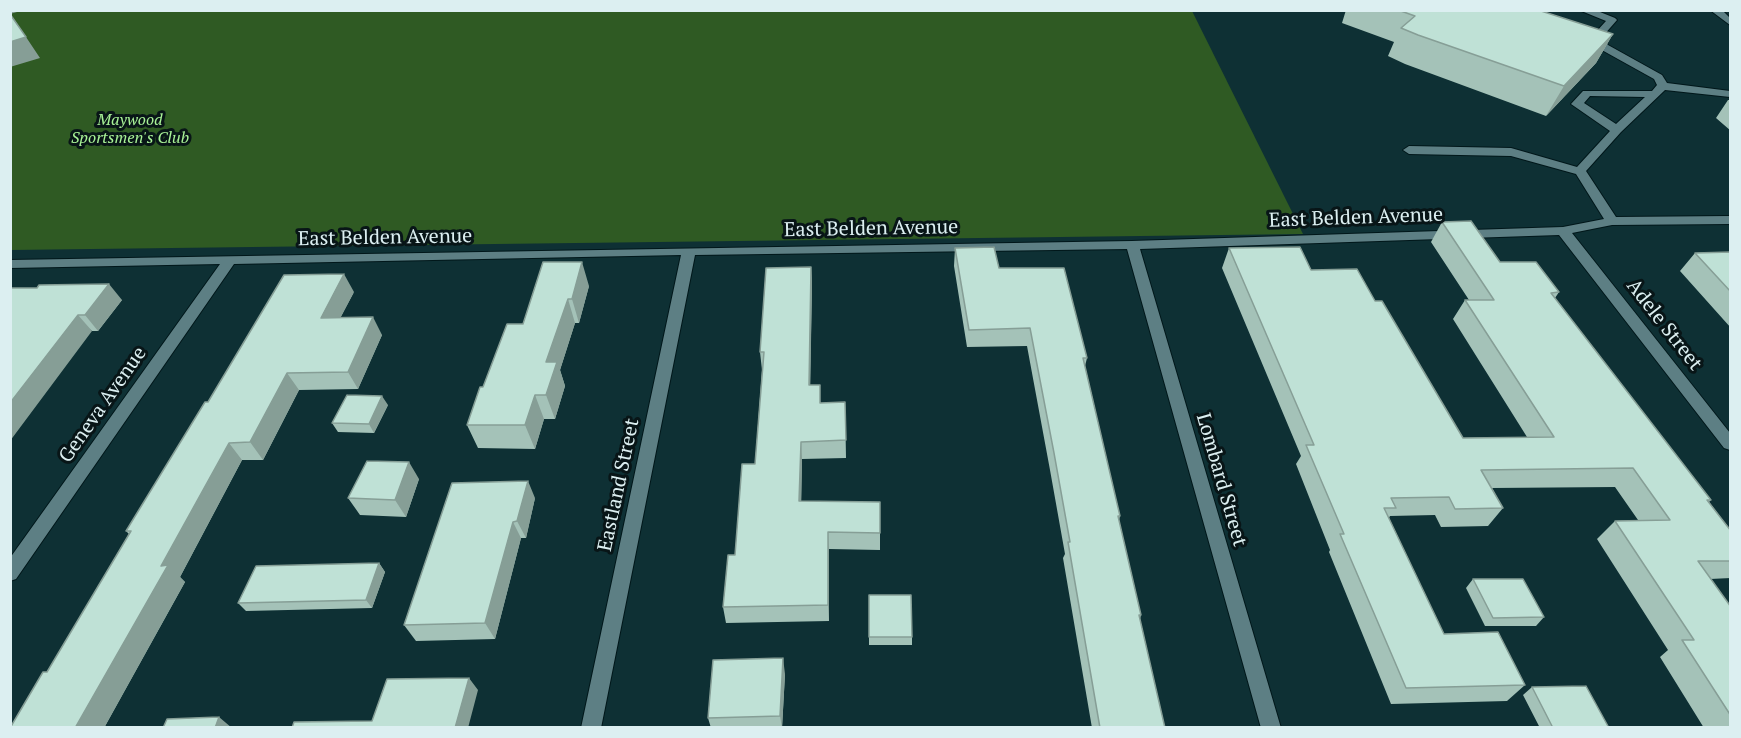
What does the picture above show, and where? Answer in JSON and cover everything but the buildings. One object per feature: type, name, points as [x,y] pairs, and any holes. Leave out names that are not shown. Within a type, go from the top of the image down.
[{"type":"street","points":[[1584,10],[1612,20],[1598,36]]},
{"type":"street","points":[[1715,10],[1731,22]]},
{"type":"street","points":[[1576,28],[1598,36],[1604,46],[1658,77],[1663,86]]},
{"type":"street","points":[[1580,171],[1617,130],[1663,86],[1731,94]]},
{"type":"street","points":[[1617,130],[1577,104],[1587,93],[1654,94]]},
{"type":"street","points":[[1408,150],[1511,152],[1580,171],[1612,221]]},
{"type":"street","name":"East Belden Avenue","points":[[10,264],[689,250],[1131,245],[1563,231],[1612,221],[1731,220]]},
{"type":"street","name":"Adele Street","points":[[1563,231],[1731,444]]},
{"type":"street","name":"Lombard Street","points":[[1131,245],[1271,728]]},
{"type":"street","name":"Eastland Street","points":[[591,728],[689,250]]},
{"type":"street","name":"Geneva Avenue","points":[[10,573],[230,260]]},
{"type":"green space","name":"Maywood Sportsmen's Club","points":[[10,11],[1192,11],[1303,234],[11,250]]}]
